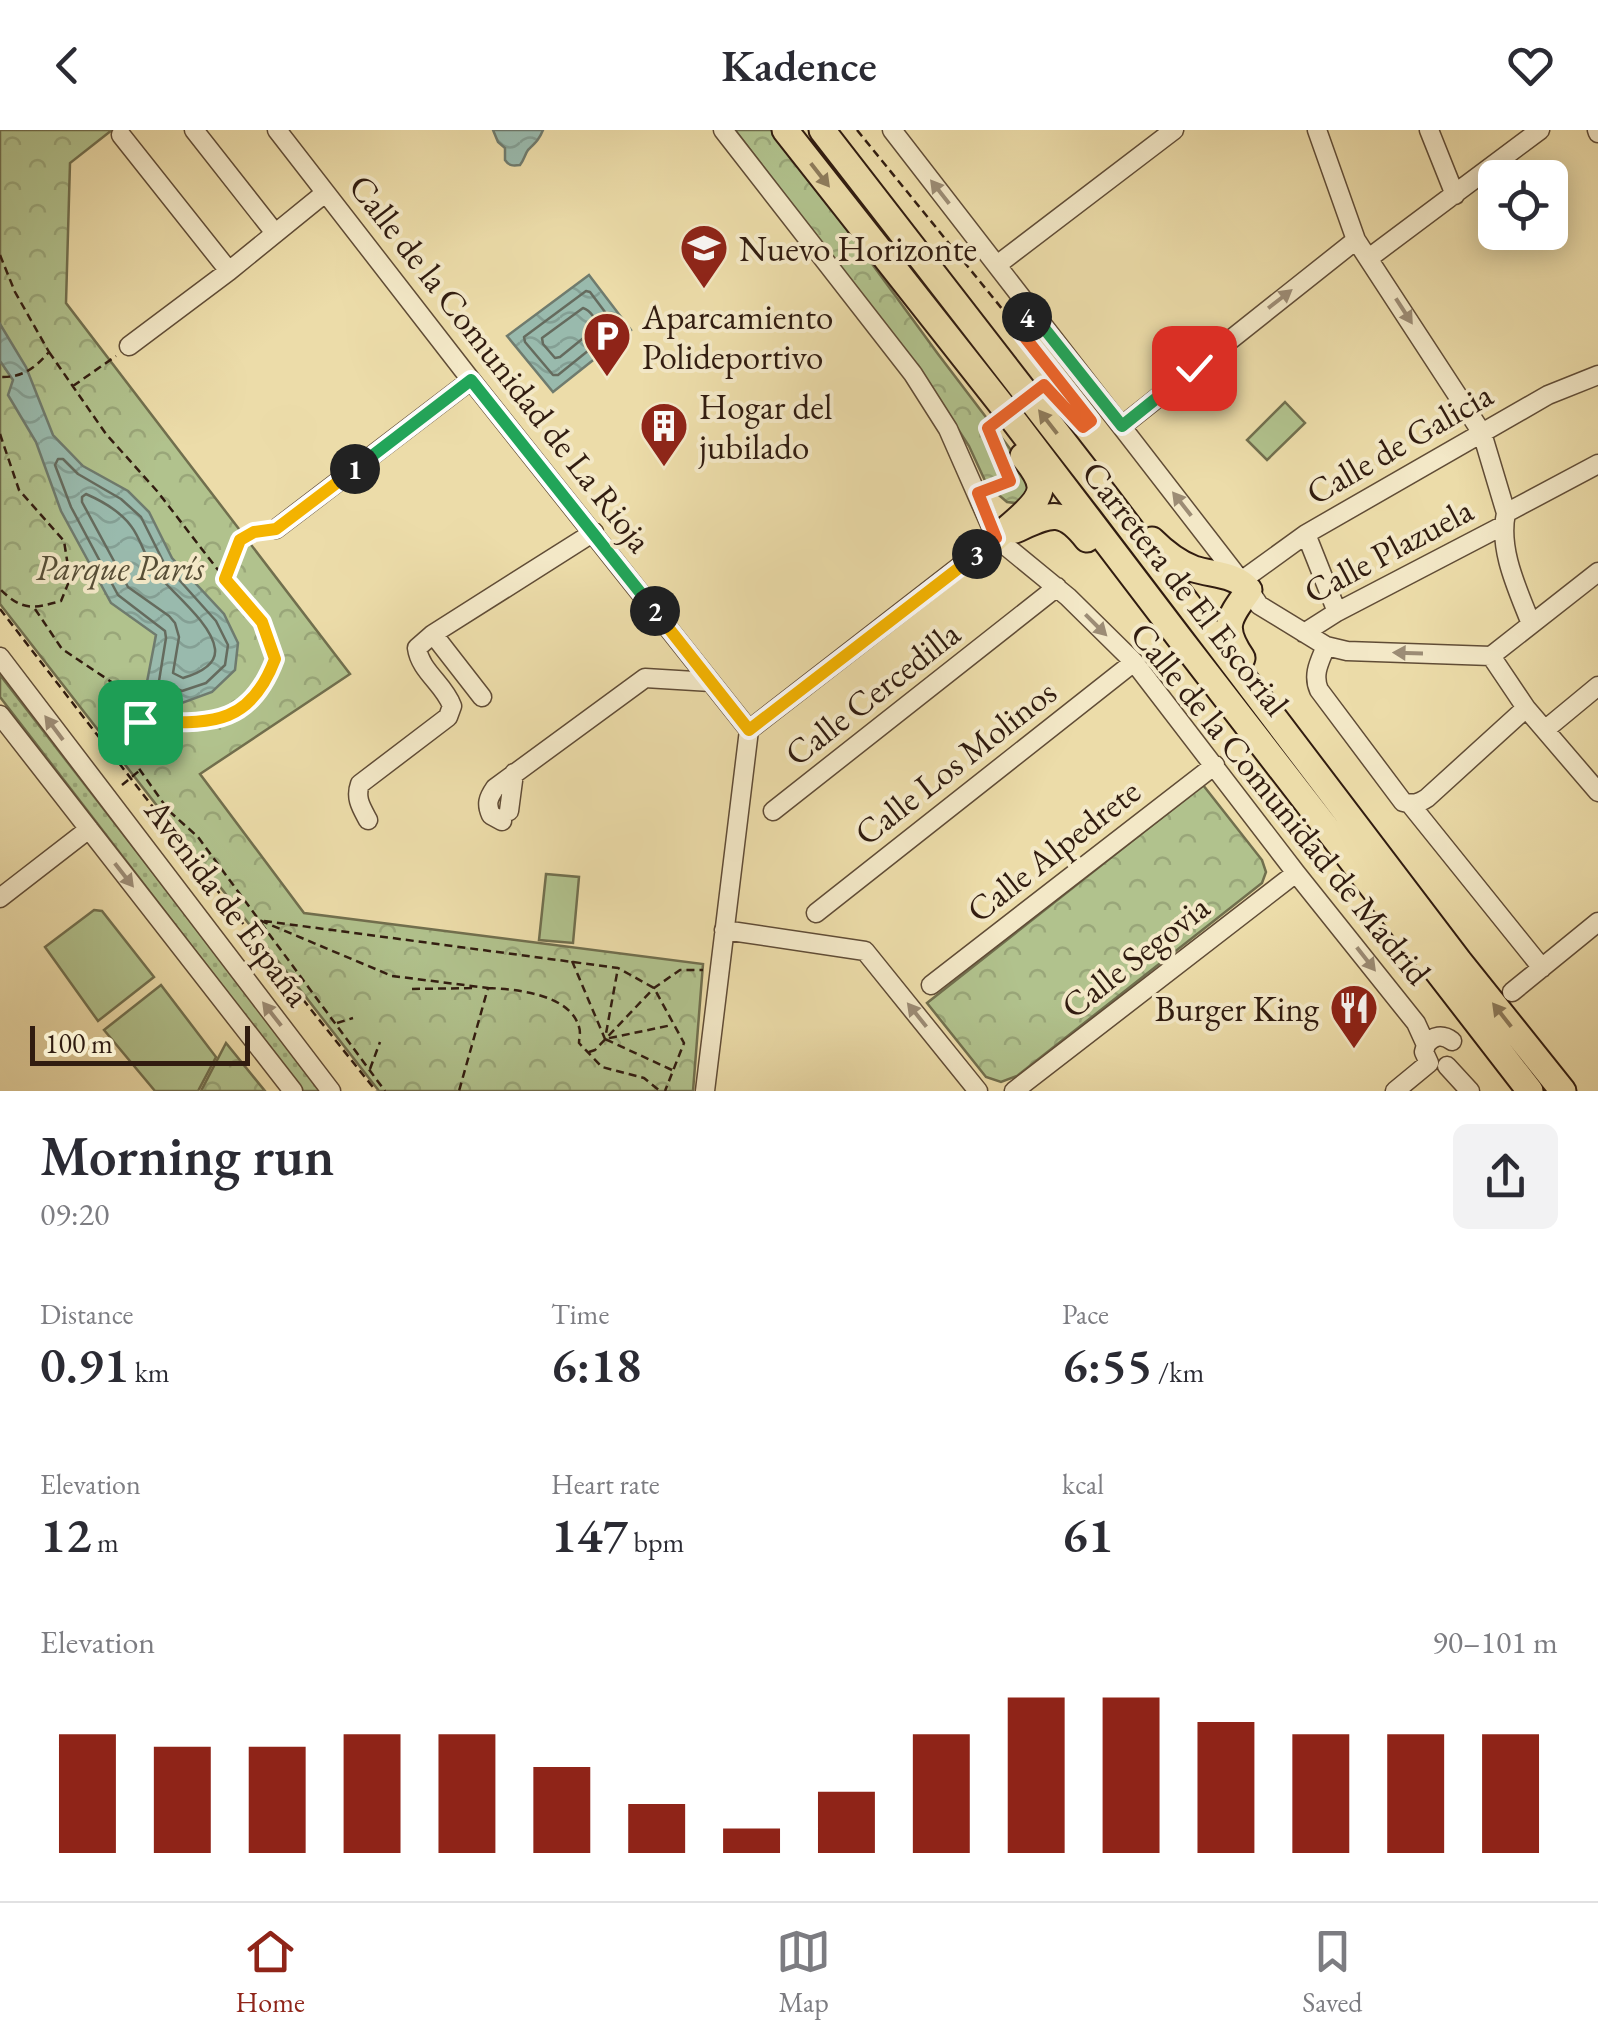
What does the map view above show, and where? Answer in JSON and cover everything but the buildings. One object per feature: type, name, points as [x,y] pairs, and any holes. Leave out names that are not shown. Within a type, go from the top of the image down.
[{"type":"highway","name":"Carretera de El Escorial","points":[[785,130],[1530,1091]]},
{"type":"highway","name":"Carretera de El Escorial","points":[[822,130],[1563,1091]]},
{"type":"highway","points":[[855,221],[1036,474],[1040,495],[996,538]]},
{"type":"highway","points":[[1108,499],[1164,552],[1190,568],[1245,586],[1230,616],[1228,630],[1232,643],[1339,802]]},
{"type":"highway","points":[[996,538],[1044,517],[1056,516],[1076,524],[1212,698],[1270,754]]},
{"type":"street","points":[[194,130],[275,233]]},
{"type":"street","name":"Calle de la Comunidad de La Rioja","points":[[277,130],[749,730]]},
{"type":"street","name":"Calle de la Comunidad de Madrid","points":[[723,130],[913,374],[948,429],[996,538],[1057,588],[1134,662],[1416,1022],[1434,1058],[1470,1091]]},
{"type":"street","points":[[892,130],[1259,605],[1326,646],[1347,651],[1491,656],[1598,572]]},
{"type":"street","points":[[996,266],[1174,130]]},
{"type":"street","points":[[1316,130],[1356,240],[1482,433],[1505,519],[1511,573],[1531,624]]},
{"type":"street","points":[[1429,130],[1455,195]]},
{"type":"street","points":[[1369,258],[1540,130]]},
{"type":"street","points":[[121,135],[229,271]]},
{"type":"street","points":[[129,346],[325,193]]},
{"type":"street","points":[[1122,426],[1356,240]]},
{"type":"street","name":"Calle de Galicia","points":[[1245,586],[1306,534],[1548,396],[1598,376]]},
{"type":"street","points":[[276,529],[471,380]]},
{"type":"street","name":"Calle Plazuela","points":[[1304,633],[1598,464]]},
{"type":"street","points":[[368,820],[359,804],[360,784],[448,717],[452,706],[418,660],[417,648],[594,532]]},
{"type":"street","points":[[1306,534],[1337,612]]},
{"type":"street","points":[[705,1091],[749,730],[996,538]]},
{"type":"street","name":"Calle Cercedilla","points":[[774,812],[1057,588]]},
{"type":"street","points":[[433,634],[482,697]]},
{"type":"street","points":[[1326,646],[1316,672],[1319,690],[1403,802],[1420,804],[1526,708]]},
{"type":"street","points":[[1491,656],[1526,708],[1597,790]]},
{"type":"street","name":"Avenida de España","points":[[0,657],[332,1091]]},
{"type":"street","name":"Calle Los Molinos","points":[[816,912],[1134,662]]},
{"type":"street","points":[[505,816],[491,815],[487,806],[495,788],[645,678],[711,682]]},
{"type":"street","points":[[1546,729],[1598,686]]},
{"type":"street","name":"Avenida de España","points":[[0,715],[293,1091]]},
{"type":"street","name":"Calle Alpedrete","points":[[931,985],[1215,766]]},
{"type":"street","points":[[1410,804],[1542,968]]},
{"type":"street","points":[[0,898],[89,828]]},
{"type":"street","name":"Calle Segovia","points":[[1014,1091],[1296,873]]},
{"type":"street","points":[[1512,992],[1598,922]]},
{"type":"street","points":[[724,930],[865,950],[978,1091]]},
{"type":"street","points":[[1452,1041],[1466,1026]]},
{"type":"street","points":[[1395,1091],[1434,1058],[1455,1058],[1452,1041],[1433,1038],[1434,1058]]},
{"type":"path","points":[[857,130],[1091,421],[1083,427],[1044,385],[988,428],[1010,481],[978,493]]},
{"type":"path","points":[[0,254],[14,292],[49,352],[106,434],[262,622],[275,659],[266,682],[227,717],[205,722],[140,722],[129,744],[140,770],[169,811],[198,837],[385,1091]]},
{"type":"path","points":[[1016,326],[1032,313]]},
{"type":"path","points":[[73,386],[129,346]]},
{"type":"path","points":[[0,377],[34,369],[49,352]]},
{"type":"path","points":[[0,434],[19,490],[64,541],[70,578],[62,601],[34,609]]},
{"type":"path","points":[[225,579],[240,540],[254,532],[276,529]]},
{"type":"path","points":[[0,589],[12,601],[34,609],[62,648],[162,722]]},
{"type":"path","points":[[0,609],[376,1091]]},
{"type":"path","points":[[259,920],[618,968],[654,988],[684,1043],[662,1091],[644,1078],[602,1066],[579,1044],[579,1026],[565,1008],[546,997],[522,989],[412,989]]},
{"type":"path","points":[[259,920],[392,976],[488,988]]},
{"type":"path","points":[[571,960],[605,1039],[673,1070]]},
{"type":"path","points":[[605,1039],[618,968]]},
{"type":"path","points":[[587,1052],[594,1050],[654,988],[680,970],[720,970]]},
{"type":"path","points":[[459,1091],[488,988]]},
{"type":"path","points":[[336,1024],[353,1018]]},
{"type":"path","points":[[605,1039],[674,1024]]},
{"type":"path","points":[[370,1070],[380,1042]]},
{"type":"green space","name":"Parque París","points":[[0,130],[112,130],[70,163],[66,303],[350,674],[200,774],[304,913],[703,964],[693,1091],[379,1091],[0,604]]},
{"type":"green space","points":[[735,130],[774,130],[1033,479],[1023,504],[1007,502],[987,485],[969,446],[923,375]]},
{"type":"green space","points":[[1285,402],[1305,423],[1267,460],[1247,440]]},
{"type":"green space","points":[[0,675],[322,1091],[303,1091],[0,697]]},
{"type":"green space","points":[[1203,785],[1262,860],[1266,872],[1262,883],[1017,1076],[1001,1082],[986,1077],[927,1003]]},
{"type":"green space","points":[[546,874],[579,877],[573,943],[539,940]]},
{"type":"green space","points":[[94,910],[102,911],[154,977],[98,1021],[45,947]]},
{"type":"green space","points":[[161,985],[216,1057],[198,1091],[155,1091],[104,1030]]},
{"type":"green space","points":[[226,1043],[265,1091],[201,1091]]},
{"type":"water","points":[[493,130],[543,130],[520,165],[515,165],[505,160],[505,148]]},
{"type":"water","points":[[589,275],[631,330],[553,392],[507,336]]},
{"type":"water","points":[[0,324],[26,367],[53,435],[83,466],[128,491],[149,512],[172,558],[224,614],[238,643],[235,670],[212,692],[182,703],[146,687],[156,635],[111,603],[61,511],[36,442],[8,395],[13,380],[0,361]]},
{"type":"place","name":"Nuevo Horizonte","points":[[704,290]]},
{"type":"place","name":"Aparcamiento Polideportivo","points":[[607,378]]},
{"type":"place","name":"Hogar del jubilado","points":[[664,468]]},
{"type":"place","name":"Burger King","points":[[1354,1050]]},
{"type":"route","points":[[140,722],[205,722],[227,717],[247,703],[266,682],[275,659],[262,622],[225,579],[240,540],[254,532],[276,529],[471,380],[749,730],[996,538],[978,493],[1010,481],[988,428],[1044,385],[1083,427],[1091,421],[1016,326],[1032,313],[1122,426],[1194,368]]}]
